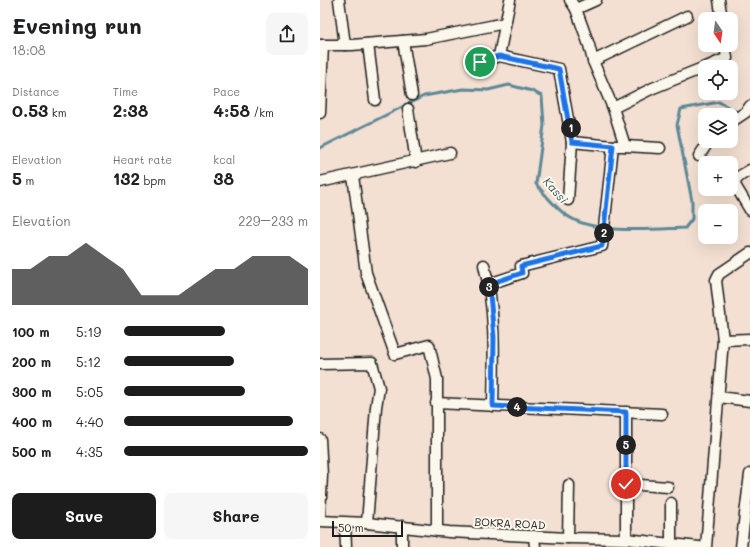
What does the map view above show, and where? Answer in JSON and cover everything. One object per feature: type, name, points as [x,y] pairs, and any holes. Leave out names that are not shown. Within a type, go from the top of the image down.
[{"type":"street","points":[[339,0],[345,45]]},
{"type":"street","points":[[499,56],[510,0]]},
{"type":"street","points":[[570,0],[576,9],[590,45],[593,61],[613,108],[625,146]]},
{"type":"street","points":[[576,9],[596,0]]},
{"type":"street","points":[[719,0],[721,12]]},
{"type":"street","points":[[593,61],[687,16]]},
{"type":"street","points":[[320,113],[321,45],[368,44],[426,39],[505,23]]},
{"type":"street","points":[[402,41],[412,96]]},
{"type":"street","points":[[368,44],[375,100]]},
{"type":"street","points":[[722,60],[727,58],[726,52]]},
{"type":"street","points":[[480,62],[499,56],[559,69],[572,142],[568,200]]},
{"type":"street","points":[[613,108],[653,88],[698,70]]},
{"type":"street","points":[[408,109],[416,162]]},
{"type":"street","points":[[738,117],[748,109]]},
{"type":"street","points":[[572,142],[613,146],[660,148]]},
{"type":"street","points":[[489,284],[522,273],[521,266],[602,246],[613,146]]},
{"type":"street","points":[[699,156],[704,148]]},
{"type":"street","points":[[320,182],[450,154]]},
{"type":"street","points":[[750,170],[736,179],[735,186],[750,210]]},
{"type":"street","points":[[353,176],[366,273],[395,354],[429,345],[437,379],[437,531]]},
{"type":"street","points":[[706,547],[723,340],[716,277],[750,254]]},
{"type":"street","points":[[484,265],[489,284],[494,337],[493,406]]},
{"type":"street","points":[[723,340],[750,338]]},
{"type":"street","points":[[320,364],[372,363],[379,388],[376,407],[367,523]]},
{"type":"street","points":[[718,397],[750,401]]},
{"type":"street","points":[[436,403],[662,414]]},
{"type":"street","points":[[626,412],[626,539]]},
{"type":"street","points":[[320,439],[322,475],[320,517]]},
{"type":"street","points":[[741,547],[750,474]]},
{"type":"street","points":[[626,484],[668,487]]},
{"type":"street","points":[[568,538],[569,485]]},
{"type":"street","points":[[671,504],[671,544]]},
{"type":"street","name":"BOKRA ROAD","points":[[320,521],[367,523],[437,531],[568,538],[626,539],[699,547]]},
{"type":"street","points":[[345,522],[346,547]]},
{"type":"street","points":[[402,526],[402,547]]},
{"type":"street","points":[[534,536],[535,547]]},
{"type":"waterway","name":"Kassi","points":[[320,148],[424,96],[463,89],[488,90],[509,85],[532,91],[542,96],[544,125],[536,184],[550,201],[562,212],[591,226],[640,230],[685,228],[692,219],[692,201],[677,125],[681,109],[719,102],[739,113]]},
{"type":"route","points":[[480,62],[499,56],[559,69],[572,133],[572,142],[613,146],[602,246],[521,266],[522,273],[489,284],[494,337],[493,406],[626,412],[626,484]]}]
